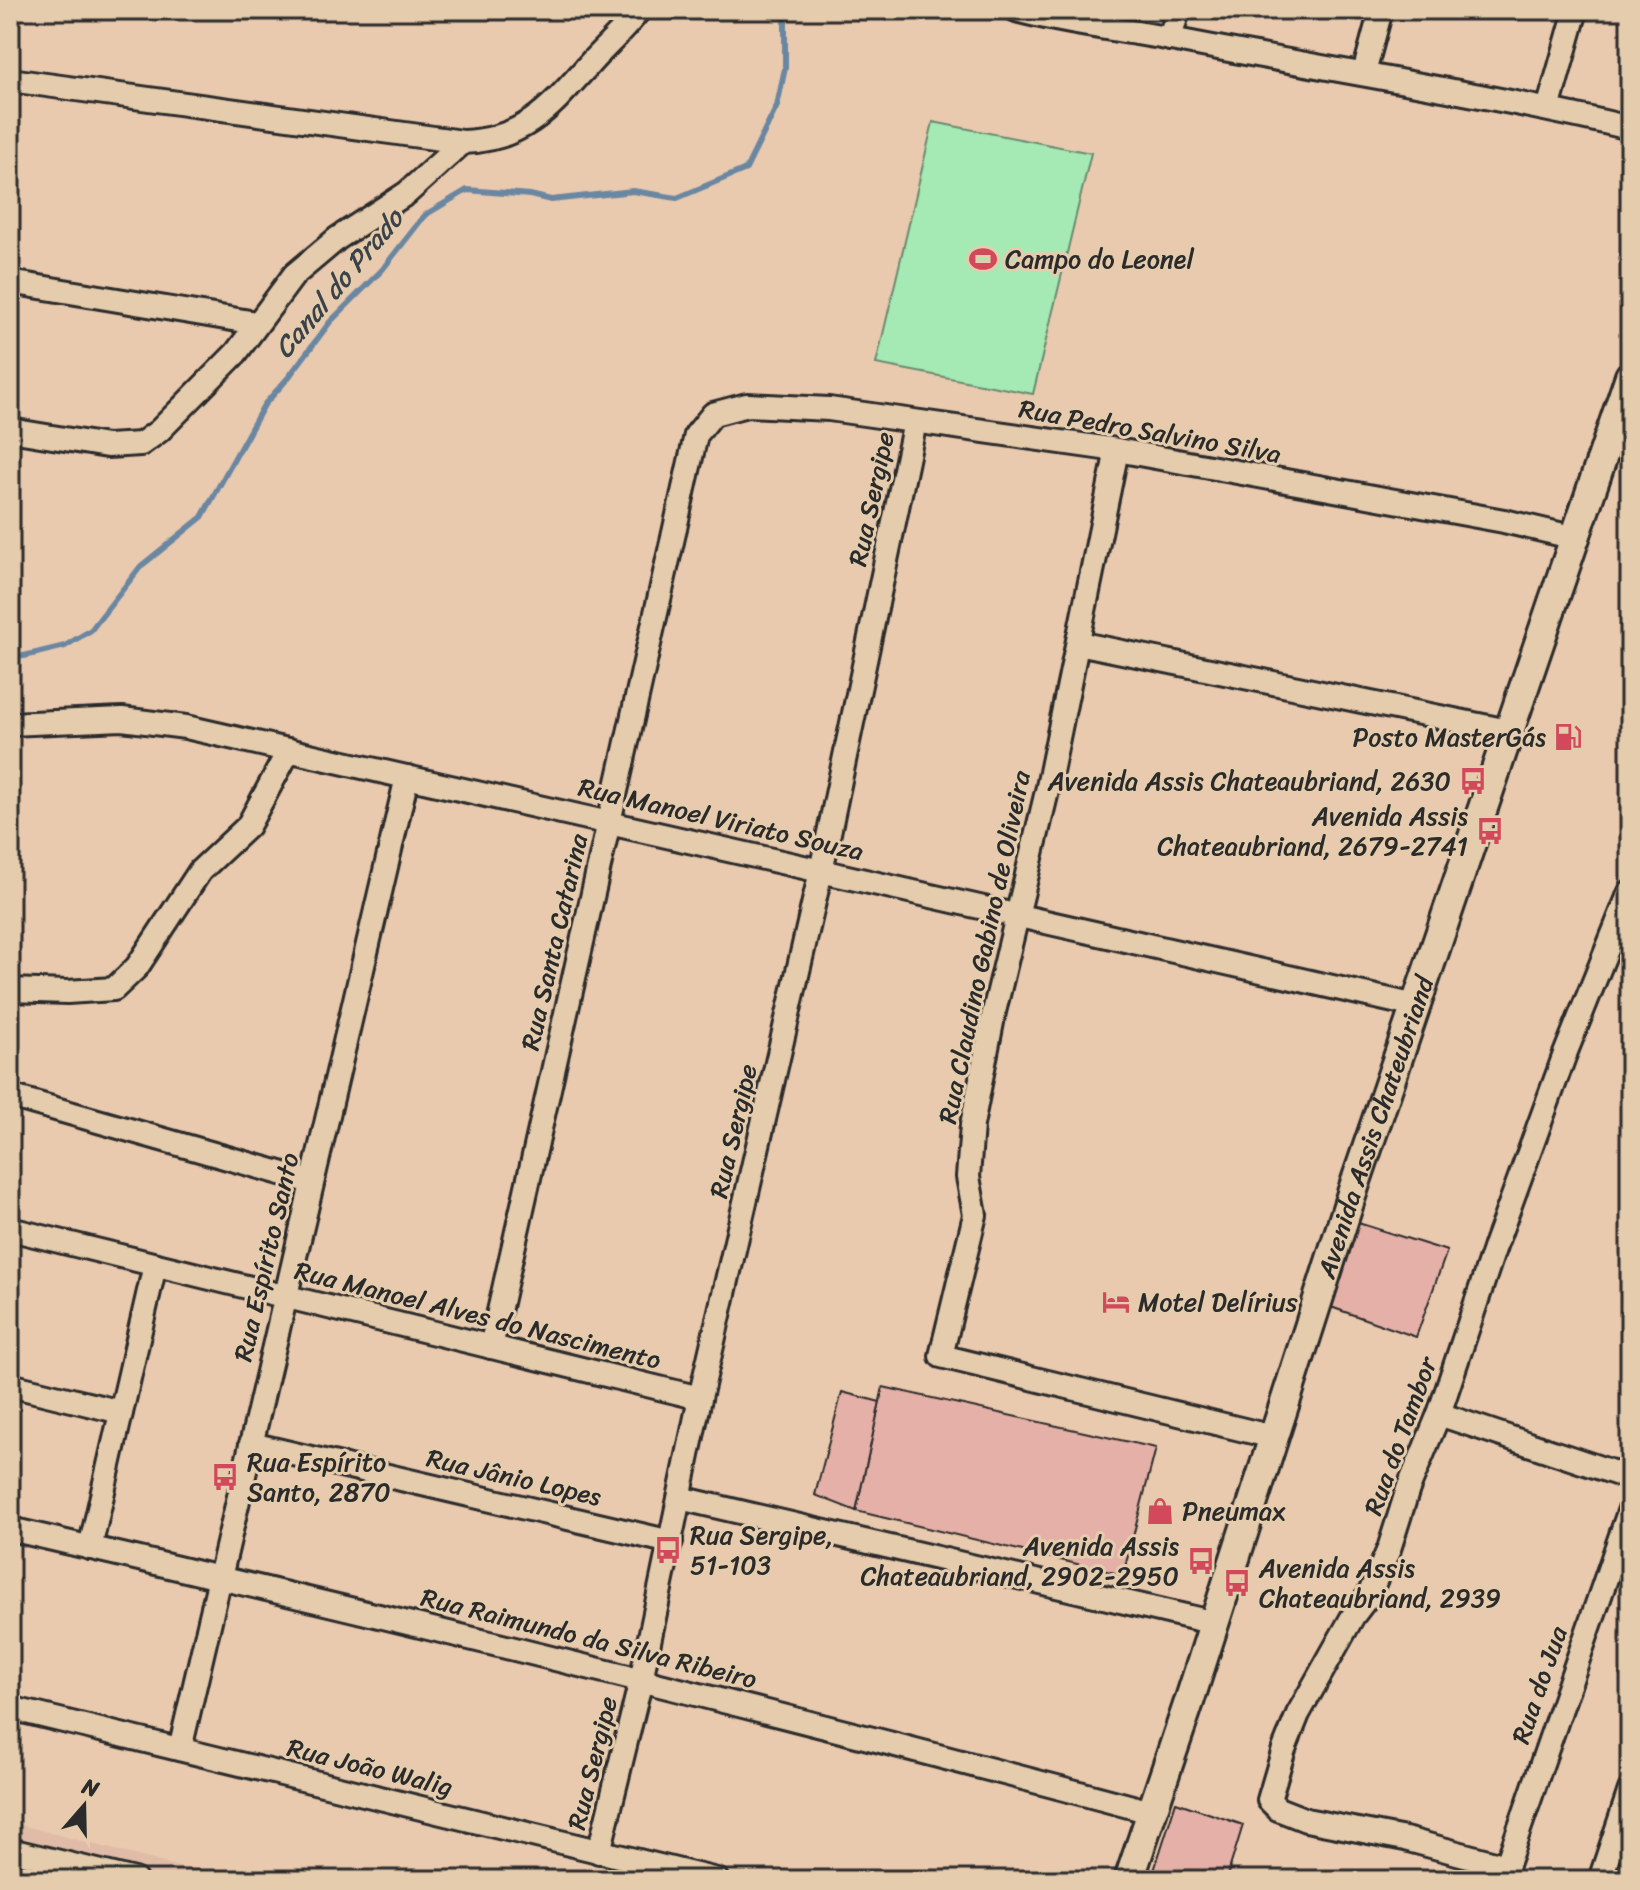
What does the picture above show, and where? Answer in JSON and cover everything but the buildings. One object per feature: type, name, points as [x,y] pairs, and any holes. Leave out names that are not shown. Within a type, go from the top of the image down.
[{"type":"main road","name":"Avenida Assis Chateubriand","points":[[1129,1880],[1416,1006],[1630,376]]},
{"type":"street","points":[[10,80],[463,142],[484,141],[509,134],[546,113],[624,31],[639,10]]},
{"type":"street","points":[[1016,10],[1278,61],[1364,73],[1630,128]]},
{"type":"street","points":[[1170,39],[1178,10]]},
{"type":"street","points":[[1364,73],[1381,10]]},
{"type":"street","points":[[1548,109],[1576,10]]},
{"type":"street","points":[[10,430],[107,446],[141,444],[159,431],[236,353],[256,323],[302,268],[338,238],[407,193],[463,142]]},
{"type":"street","points":[[10,282],[256,323]]},
{"type":"street","name":"Rua Pedro Salvino Silva","points":[[713,414],[747,405],[829,409],[1117,450],[1504,521],[1576,538]]},
{"type":"street","name":"Rua Santa Catarina","points":[[491,1347],[696,435],[713,414]]},
{"type":"street","name":"Rua Sergipe","points":[[599,1852],[641,1680],[700,1398],[821,871],[915,422]]},
{"type":"street","name":"Rua Claudino Gabino de Oliveira","points":[[1117,450],[1078,643],[994,1012],[972,1125],[968,1177],[975,1215],[941,1356],[1273,1437]]},
{"type":"street","points":[[1078,643],[1508,731]]},
{"type":"street","name":"Rua Manoel Viriato Souza","points":[[10,724],[122,719],[186,727],[1416,1006]]},
{"type":"street","points":[[10,990],[67,992],[114,989],[137,967],[200,871],[248,826],[289,750]]},
{"type":"street","name":"Rua Espírito Santo","points":[[180,1749],[407,777]]},
{"type":"street","name":"Rua do Tambor","points":[[1504,1873],[1392,1836],[1306,1820],[1278,1809],[1269,1800],[1298,1714],[1353,1616],[1369,1595],[1389,1549],[1565,1054],[1630,892]]},
{"type":"street","points":[[10,1096],[312,1182]]},
{"type":"street","name":"Rua Manoel Alves do Nascimento","points":[[10,1229],[700,1398]]},
{"type":"street","points":[[90,1548],[155,1265]]},
{"type":"street","points":[[10,1385],[121,1412]]},
{"type":"street","points":[[1439,1414],[1630,1478]]},
{"type":"street","name":"Rua Jânio Lopes","points":[[251,1444],[671,1542]]},
{"type":"street","points":[[680,1498],[1215,1623]]},
{"type":"street","name":"Rua do Jua","points":[[1504,1873],[1630,1509]]},
{"type":"street","name":"Rua Raimundo da Silva Ribeiro","points":[[10,1529],[440,1629],[822,1724],[1151,1812]]},
{"type":"street","name":"Rua João Walig","points":[[10,1708],[717,1880]]},
{"type":"street","points":[[1600,1880],[1622,1841],[1630,1790]]},
{"type":"street","points":[[10,1850],[135,1880]]},
{"type":"shaded area","points":[[10,1822],[229,1880],[10,1880]]},
{"type":"green space","name":"Campo do Leonel","points":[[933,122],[1091,153],[1033,394],[876,364]]},
{"type":"waterway","name":"Canal do Prado","points":[[10,655],[24,656],[65,646],[91,630],[141,566],[202,517],[264,405],[330,322],[382,270],[425,215],[467,190],[530,195],[551,200],[633,191],[677,198],[746,169],[777,106],[785,68],[785,10]]},
{"type":"place","name":"Campo do Leonel","points":[[983,259]]},
{"type":"place","name":"Posto MasterGás","points":[[1568,737]]},
{"type":"place","name":"Avenida Assis Chateaubriand, 2630","points":[[1473,781]]},
{"type":"place","name":"Avenida Assis Chateaubriand, 2679-2741","points":[[1490,831]]},
{"type":"place","name":"Motel Delírius","points":[[1116,1302]]},
{"type":"place","name":"Rua Espírito Santo, 2870","points":[[225,1477]]},
{"type":"place","name":"Pneumax","points":[[1160,1511]]},
{"type":"place","name":"Rua Sergipe, 51-103","points":[[668,1550]]},
{"type":"place","name":"Avenida Assis Chateaubriand, 2902-2950","points":[[1201,1561]]},
{"type":"place","name":"Avenida Assis Chateaubriand, 2939","points":[[1237,1583]]}]
